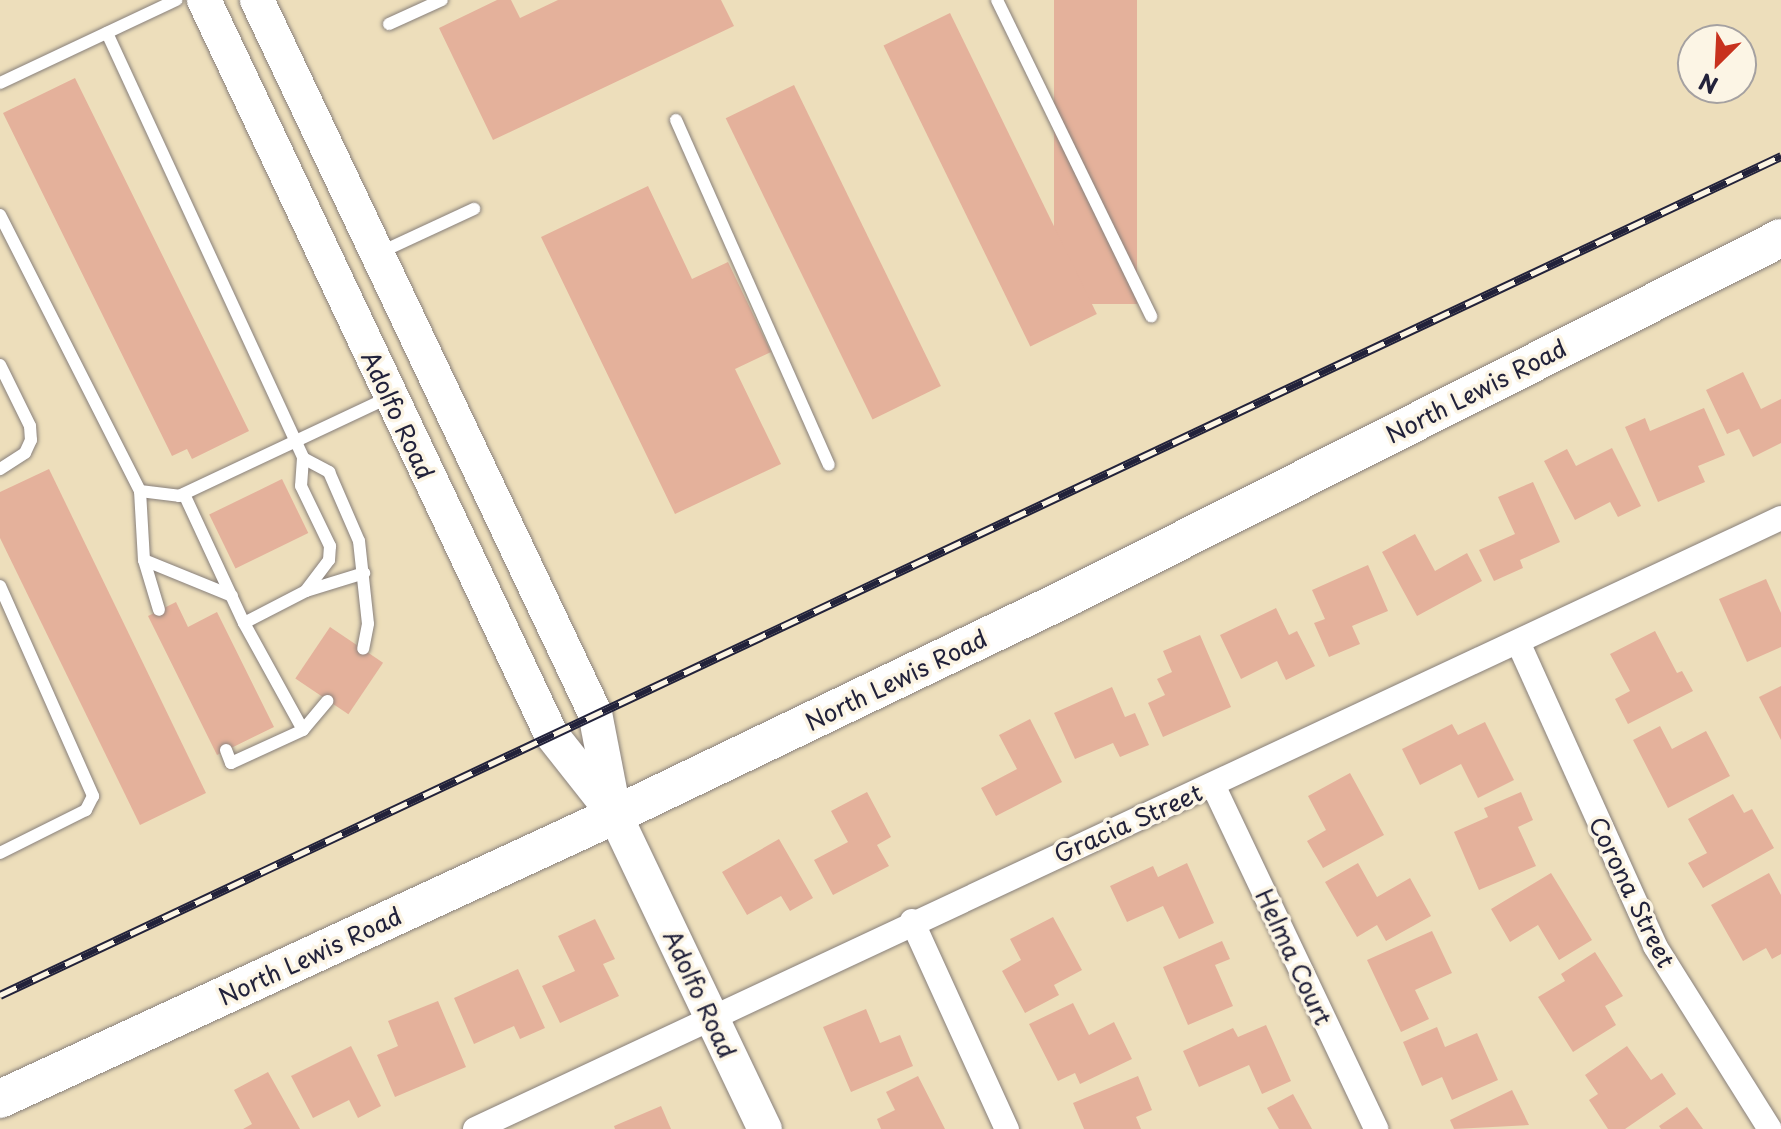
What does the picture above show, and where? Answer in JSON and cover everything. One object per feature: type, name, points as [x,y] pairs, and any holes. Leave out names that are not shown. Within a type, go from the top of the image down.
[{"type":"main road","name":"Adolfo Road","points":[[204,0],[389,397],[551,734],[615,815],[765,1129]]},
{"type":"main road","name":"Adolfo Road","points":[[257,0],[595,713],[615,815]]},
{"type":"main road","name":"North Lewis Road","points":[[0,1099],[615,815],[1069,597],[1781,238]]},
{"type":"street","name":"Gracia Street","points":[[475,1129],[516,1120],[710,1016],[1213,785],[1781,518]]},
{"type":"street","name":"Corona Street","points":[[1518,642],[1655,946],[1770,1129]]},
{"type":"street","name":"Helma Court","points":[[1213,785],[1376,1129]]},
{"type":"street","points":[[912,921],[1007,1129]]},
{"type":"lane","points":[[0,83],[176,0]]},
{"type":"lane","points":[[389,24],[442,0]]},
{"type":"lane","points":[[997,0],[1151,316]]},
{"type":"lane","points":[[107,33],[303,458],[301,486],[330,546],[329,560],[306,591]]},
{"type":"lane","points":[[676,120],[829,465]]},
{"type":"lane","points":[[379,253],[474,209]]},
{"type":"lane","points":[[0,215],[140,491],[144,560],[159,610]]},
{"type":"lane","points":[[0,365],[30,426],[31,440],[25,453],[0,469]]},
{"type":"lane","points":[[140,491],[184,494],[389,397]]},
{"type":"lane","points":[[303,458],[329,472],[359,541],[368,624],[363,649]]},
{"type":"lane","points":[[184,494],[244,623],[303,730]]},
{"type":"lane","points":[[144,560],[232,596]]},
{"type":"lane","points":[[244,623],[306,591],[364,573]]},
{"type":"lane","points":[[0,586],[93,796],[86,810],[0,853]]},
{"type":"lane","points":[[226,750],[231,763],[303,730],[327,701]]},
{"type":"building","points":[[497,0],[511,0],[520,18],[558,0],[721,0],[734,26],[493,140],[439,28]]},
{"type":"building","points":[[1054,0],[1137,0],[1137,304],[1054,304]]},
{"type":"building","points":[[950,13],[1097,314],[1030,347],[883,45]]},
{"type":"building","points":[[75,78],[249,431],[192,459],[187,449],[172,456],[3,113]]},
{"type":"building","points":[[794,85],[941,386],[873,419],[726,118]]},
{"type":"building","points":[[648,186],[692,279],[728,262],[771,352],[735,369],[781,464],[675,514],[541,237]]},
{"type":"building","points":[[1743,372],[1761,409],[1781,399],[1781,443],[1753,457],[1739,429],[1727,434],[1706,390]]},
{"type":"building","points":[[1704,408],[1725,455],[1698,466],[1705,482],[1658,502],[1625,427],[1645,418],[1650,431]]},
{"type":"building","points":[[1612,448],[1641,506],[1618,517],[1610,502],[1575,520],[1544,461],[1567,449],[1576,466]]},
{"type":"building","points":[[49,469],[206,793],[140,825],[0,538],[0,492]]},
{"type":"building","points":[[282,479],[308,533],[235,568],[209,515]]},
{"type":"building","points":[[1533,482],[1560,542],[1520,560],[1523,568],[1494,581],[1479,550],[1515,534],[1498,497]]},
{"type":"building","points":[[1415,534],[1435,571],[1467,553],[1482,581],[1417,616],[1382,552]]},
{"type":"building","points":[[1368,565],[1388,611],[1352,626],[1360,644],[1329,657],[1314,623],[1325,619],[1312,590]]},
{"type":"building","points":[[1766,579],[1781,613],[1781,647],[1747,662],[1719,599]]},
{"type":"building","points":[[176,602],[188,627],[217,612],[274,727],[217,755],[148,616]]},
{"type":"building","points":[[1276,608],[1289,635],[1297,631],[1315,666],[1286,680],[1277,661],[1241,679],[1220,635]]},
{"type":"building","points":[[330,627],[383,663],[348,714],[295,678]]},
{"type":"building","points":[[1655,631],[1677,673],[1682,671],[1693,691],[1628,724],[1615,699],[1630,691],[1610,654]]},
{"type":"building","points":[[1200,635],[1231,707],[1163,737],[1148,703],[1165,695],[1157,679],[1172,672],[1163,651]]},
{"type":"building","points":[[1781,686],[1781,740],[1759,697]]},
{"type":"building","points":[[1112,687],[1125,717],[1135,713],[1149,745],[1120,757],[1113,743],[1075,759],[1054,713]]},
{"type":"building","points":[[1030,719],[1062,782],[996,816],[981,788],[1017,769],[999,735]]},
{"type":"building","points":[[1485,722],[1514,780],[1478,798],[1461,764],[1420,785],[1402,749],[1452,724],[1458,735]]},
{"type":"building","points":[[1660,726],[1672,749],[1706,731],[1730,776],[1668,808],[1633,740]]},
{"type":"building","points":[[1350,773],[1384,835],[1323,868],[1307,841],[1326,830],[1308,796]]},
{"type":"building","points":[[867,792],[891,837],[877,845],[889,866],[833,895],[814,860],[848,842],[831,811]]},
{"type":"building","points":[[1521,792],[1533,820],[1518,827],[1536,866],[1479,890],[1454,832],[1488,817],[1484,808]]},
{"type":"building","points":[[1733,794],[1744,813],[1752,809],[1774,848],[1703,888],[1688,863],[1707,853],[1688,819]]},
{"type":"building","points":[[779,839],[813,898],[790,911],[781,896],[747,915],[722,872]]},
{"type":"building","points":[[1187,863],[1214,923],[1179,939],[1163,906],[1127,922],[1110,886],[1153,866],[1158,877]]},
{"type":"building","points":[[1358,863],[1377,897],[1410,878],[1431,916],[1386,941],[1377,925],[1357,937],[1325,882]]},
{"type":"building","points":[[1551,873],[1592,940],[1559,960],[1538,925],[1510,942],[1491,909]]},
{"type":"building","points":[[1769,873],[1781,895],[1781,954],[1772,959],[1766,948],[1743,961],[1711,905]]},
{"type":"building","points":[[1053,917],[1082,970],[1054,985],[1059,995],[1025,1013],[1002,971],[1021,960],[1010,939]]},
{"type":"building","points":[[595,919],[615,959],[603,964],[619,996],[560,1023],[542,986],[575,971],[558,936]]},
{"type":"building","points":[[1432,931],[1452,973],[1415,990],[1429,1019],[1401,1032],[1367,960]]},
{"type":"building","points":[[1222,941],[1230,959],[1215,965],[1233,1006],[1188,1025],[1163,967]]},
{"type":"building","points":[[1595,952],[1623,996],[1605,1006],[1616,1025],[1573,1052],[1538,997],[1565,981],[1561,974]]},
{"type":"building","points":[[518,969],[545,1028],[520,1039],[514,1026],[474,1044],[454,998]]},
{"type":"building","points":[[438,1001],[466,1067],[395,1097],[377,1055],[398,1046],[388,1021]]},
{"type":"building","points":[[1073,1003],[1089,1035],[1114,1022],[1132,1059],[1080,1084],[1075,1073],[1058,1081],[1029,1024]]},
{"type":"building","points":[[866,1009],[880,1043],[900,1035],[913,1066],[851,1092],[823,1027]]},
{"type":"building","points":[[1266,1025],[1291,1081],[1262,1094],[1249,1065],[1199,1087],[1183,1051],[1233,1028],[1238,1037]]},
{"type":"building","points":[[1437,1027],[1445,1047],[1477,1033],[1498,1080],[1452,1100],[1442,1077],[1422,1086],[1403,1042]]},
{"type":"building","points":[[351,1046],[381,1106],[358,1118],[349,1100],[313,1118],[291,1076]]},
{"type":"building","points":[[1627,1046],[1651,1080],[1662,1073],[1676,1094],[1625,1129],[1608,1129],[1589,1100],[1598,1094],[1585,1075]]},
{"type":"building","points":[[268,1072],[300,1129],[243,1129],[252,1124],[234,1090]]},
{"type":"building","points":[[918,1076],[945,1129],[881,1129],[877,1119],[895,1110],[886,1092]]},
{"type":"building","points":[[1138,1076],[1152,1110],[1136,1117],[1141,1129],[1084,1129],[1073,1103]]},
{"type":"building","points":[[1512,1090],[1529,1125],[1454,1129],[1450,1120]]},
{"type":"building","points":[[1293,1094],[1312,1129],[1279,1129],[1267,1108]]},
{"type":"building","points":[[661,1106],[671,1129],[615,1129],[614,1126]]},
{"type":"building","points":[[1687,1107],[1703,1129],[1661,1129],[1659,1126]]},
{"type":"railway","points":[[0,995],[1781,156]]}]
